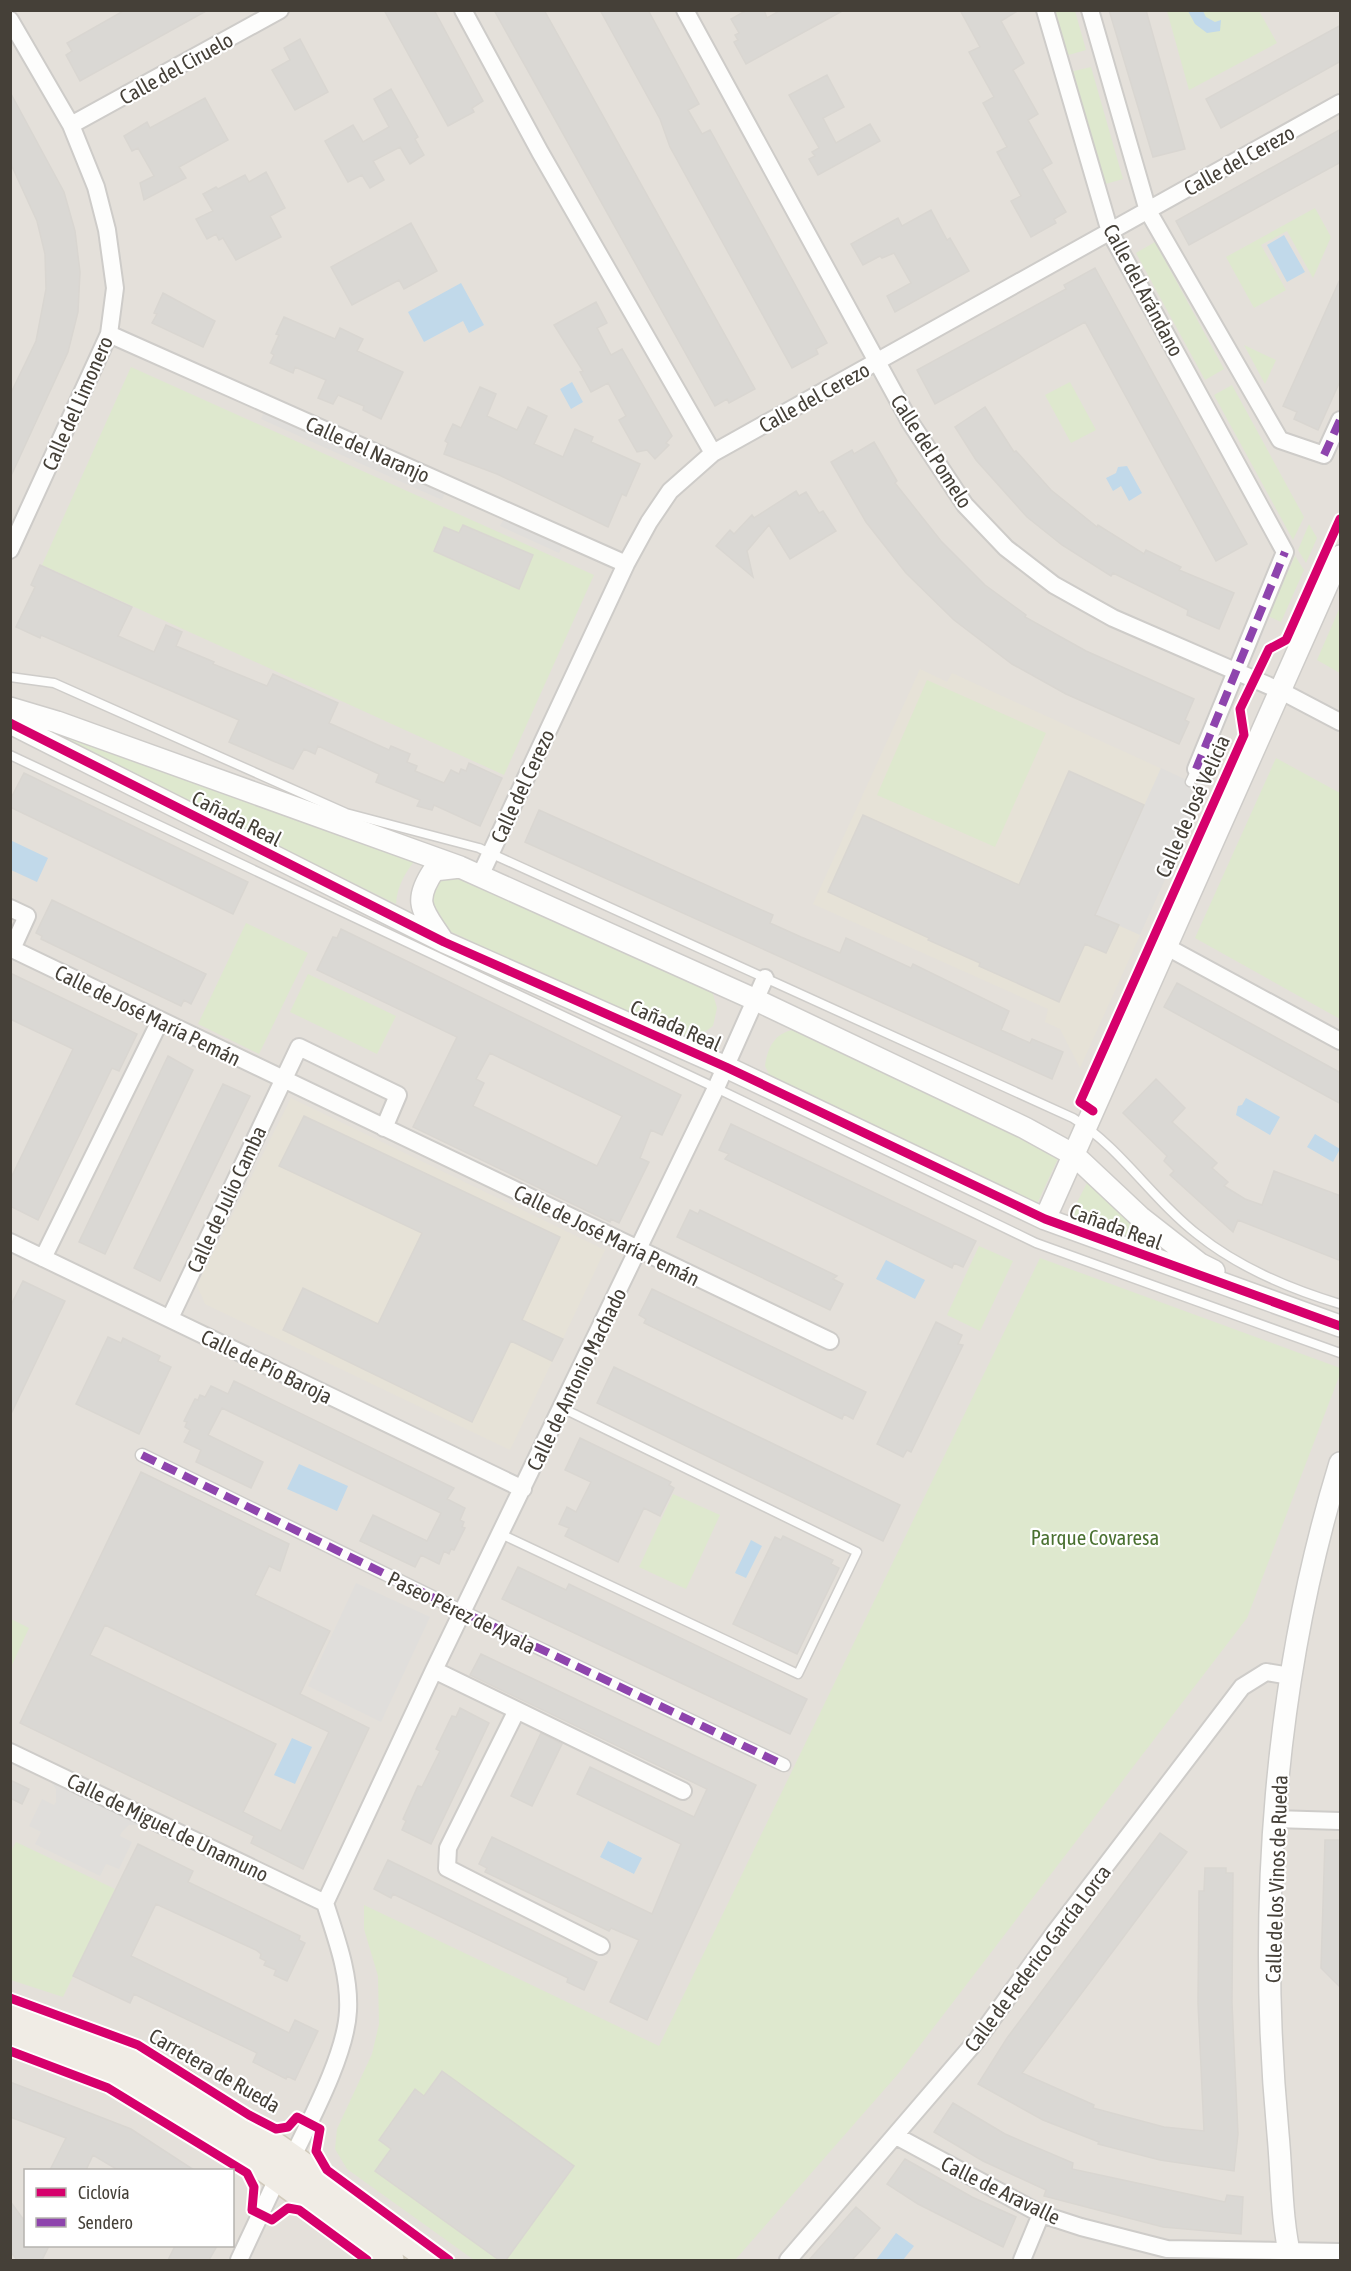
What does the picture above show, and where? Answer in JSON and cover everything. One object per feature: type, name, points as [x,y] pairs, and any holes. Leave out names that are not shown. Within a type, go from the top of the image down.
[{"type":"main road","name":"Carretera de Rueda","points":[[10,2011],[113,2047],[182,2082],[390,2260]]},
{"type":"main road","name":"Carretera de Rueda","points":[[10,2032],[103,2066],[285,2168],[433,2260]]},
{"type":"street","name":"Calle del Ciruelo","points":[[71,124],[280,10]]},
{"type":"street","points":[[464,10],[540,152],[713,453]]},
{"type":"street","name":"Calle del Pomelo","points":[[685,10],[910,422],[965,505],[1006,548],[1054,585],[1113,618],[1235,673],[1281,691],[1341,722]]},
{"type":"street","name":"Calle del Arándano","points":[[1045,10],[1110,232],[1285,552]]},
{"type":"street","name":"Calle del Arándano","points":[[1090,10],[1148,211],[1280,440],[1324,455],[1341,420]]},
{"type":"street","name":"Calle del Limonero","points":[[10,20],[71,124],[96,188],[107,230],[115,288],[110,334],[10,550]]},
{"type":"street","name":"Calle del Cerezo","points":[[480,876],[626,564],[670,491],[713,453],[1341,103]]},
{"type":"street","name":"Calle del Naranjo","points":[[110,334],[626,564]]},
{"type":"street","name":"Calle de José Velicia","points":[[1193,775],[1285,552]]},
{"type":"street","name":"Calle de José Velicia","points":[[1045,1219],[1341,556]]},
{"type":"street","name":"Cañada Real","points":[[10,708],[57,722],[460,867],[756,1000],[1025,1128],[1074,1155],[1140,1217],[1200,1264],[1268,1298]]},
{"type":"street","name":"Cañada Real","points":[[10,723],[444,942],[726,1067],[1045,1219],[1081,1234],[1268,1298],[1341,1326]]},
{"type":"street","points":[[444,942],[421,906],[422,888],[434,870],[460,867]]},
{"type":"street","name":"Calle de José María Pemán","points":[[10,908],[27,916],[11,949],[830,1341]]},
{"type":"street","points":[[1167,947],[1341,1041]]},
{"type":"street","name":"Calle de Antonio Machado","points":[[325,1903],[434,1670],[726,1067],[765,978]]},
{"type":"street","points":[[43,1258],[160,1021]]},
{"type":"street","points":[[283,1080],[299,1047],[398,1095],[384,1128]]},
{"type":"street","name":"Calle de Julio Camba","points":[[170,1318],[283,1080]]},
{"type":"street","name":"Calle de Pío Baroja","points":[[10,1242],[523,1489]]},
{"type":"street","name":"Paseo Pérez de Ayala","points":[[142,1455],[463,1612],[784,1765]]},
{"type":"street","points":[[1335,1501],[1341,1463]]},
{"type":"street","name":"Calle de los Vinos de Rueda","points":[[1290,2256],[1272,2067],[1270,1917],[1274,1819],[1290,1676],[1335,1501]]},
{"type":"street","points":[[434,1670],[516,1712],[683,1791]]},
{"type":"street","name":"Calle de Federico García Lorca","points":[[788,2260],[977,2040],[1055,1932],[1242,1687],[1266,1672],[1290,1676]]},
{"type":"street","points":[[516,1712],[448,1848],[447,1868],[601,1946]]},
{"type":"street","name":"Calle de Miguel de Unamuno","points":[[10,1752],[325,1903]]},
{"type":"street","points":[[1274,1819],[1341,1821]]},
{"type":"street","points":[[239,2260],[337,2057],[348,2012],[345,1971],[325,1903]]},
{"type":"street","name":"Calle de Aravalle","points":[[896,2136],[1041,2214],[1167,2248],[1290,2256],[1341,2252]]},
{"type":"street","points":[[1022,2260],[1041,2214]]},
{"type":"lane","points":[[10,677],[54,683],[346,813],[490,854],[1086,1126],[1196,1234],[1253,1270],[1341,1304]]},
{"type":"lane","points":[[10,756],[716,1088],[1036,1243],[1341,1353]]},
{"type":"lane","points":[[501,1534],[798,1674],[857,1552],[562,1408]]},
{"type":"shaded area","points":[[11,11],[1340,11],[1340,2260],[11,2260]]},
{"type":"shaded area","points":[[267,406],[447,488],[442,500],[261,419]]},
{"type":"shaded area","points":[[506,514],[565,541],[559,553],[500,526]]},
{"type":"shaded area","points":[[920,669],[947,682],[952,673],[1206,789],[1080,1068],[1060,1029],[1045,1022],[1048,1009],[813,904]]},
{"type":"shaded area","points":[[1161,768],[1206,789],[1140,935],[1095,915]]},
{"type":"shaded area","points":[[291,1098],[605,1250],[510,1450],[205,1304],[197,1285]]},
{"type":"shaded area","points":[[356,1583],[430,1617],[381,1722],[308,1686]]},
{"type":"shaded area","points":[[55,1773],[145,1816],[142,1825],[129,1825],[120,1836],[132,1842],[119,1869],[106,1864],[100,1876],[35,1844],[41,1832],[29,1826],[42,1799],[54,1805],[56,1802],[56,1789],[51,1782]]},
{"type":"green space","points":[[1052,11],[1075,11],[1086,50],[1065,56]]},
{"type":"green space","points":[[1167,11],[1259,11],[1277,43],[1189,90]]},
{"type":"green space","points":[[1091,67],[1123,179],[1102,185],[1070,72]]},
{"type":"green space","points":[[1315,208],[1331,237],[1313,278],[1287,231],[1261,245],[1286,290],[1254,308],[1226,257]]},
{"type":"green space","points":[[1155,242],[1224,369],[1205,380],[1136,253]]},
{"type":"green space","points":[[1244,345],[1276,360],[1265,384]]},
{"type":"green space","points":[[131,367],[594,575],[504,775],[42,565]]},
{"type":"green space","points":[[1070,382],[1096,430],[1071,443],[1045,395]]},
{"type":"green space","points":[[1232,385],[1304,517],[1293,540],[1214,395]]},
{"type":"green space","points":[[1309,524],[1317,538],[1306,563],[1298,550]]},
{"type":"green space","points":[[1295,556],[1304,570],[1281,622],[1268,616]]},
{"type":"green space","points":[[1340,607],[1340,673],[1317,660]]},
{"type":"green space","points":[[927,680],[1046,733],[995,847],[877,795]]},
{"type":"green space","points":[[45,727],[419,856],[403,878],[396,904],[45,731]]},
{"type":"green space","points":[[1276,758],[1340,793],[1340,1019],[1195,938]]},
{"type":"green space","points":[[455,873],[712,991],[717,1008],[713,1026],[699,1036],[681,1038],[447,930],[437,913],[433,898],[438,885]]},
{"type":"green space","points":[[246,923],[308,953],[259,1054],[198,1024]]},
{"type":"green space","points":[[308,974],[396,1016],[377,1054],[290,1012]]},
{"type":"green space","points":[[799,1029],[1061,1152],[1036,1206],[774,1084],[765,1066],[768,1052],[774,1040],[779,1036]]},
{"type":"green space","points":[[1090,1177],[1206,1270],[1068,1220]]},
{"type":"green space","points":[[979,1246],[1013,1261],[980,1331],[947,1315]]},
{"type":"green space","name":"Parque Covaresa","points":[[1040,1258],[1340,1368],[1340,1374],[1247,1618],[898,2074],[735,2260],[474,2260],[347,2169],[335,2149],[337,2129],[372,2054],[379,2024],[378,1976],[364,1929],[364,1905],[659,2046]]},
{"type":"green space","points":[[673,1494],[720,1515],[686,1589],[639,1567]]},
{"type":"green space","points":[[11,1619],[29,1628],[11,1667]]},
{"type":"green space","points":[[16,1842],[115,1889],[63,1997],[11,1980],[10,1853]]},
{"type":"water","points":[[1188,11],[1203,11],[1206,17],[1215,22],[1221,20],[1220,31],[1207,33],[1195,24]]},
{"type":"water","points":[[1284,235],[1305,272],[1287,282],[1267,245]]},
{"type":"water","points":[[461,283],[484,325],[469,333],[463,321],[424,342],[408,312]]},
{"type":"water","points":[[572,382],[583,402],[571,409],[560,389]]},
{"type":"water","points":[[1127,466],[1142,493],[1129,501],[1121,486],[1113,491],[1106,478],[1116,473],[1118,467]]},
{"type":"water","points":[[10,840],[48,858],[37,882],[11,870]]},
{"type":"water","points":[[1246,1098],[1280,1117],[1270,1135],[1236,1115],[1238,1106],[1242,1105]]},
{"type":"water","points":[[1315,1134],[1340,1149],[1333,1162],[1307,1147]]},
{"type":"water","points":[[886,1260],[925,1280],[915,1299],[876,1279]]},
{"type":"water","points":[[299,1464],[348,1486],[337,1511],[287,1489]]},
{"type":"water","points":[[751,1540],[762,1546],[746,1578],[735,1573]]},
{"type":"water","points":[[292,1738],[312,1747],[295,1784],[274,1775]]},
{"type":"water","points":[[608,1841],[642,1858],[634,1874],[600,1857]]},
{"type":"water","points":[[896,2233],[914,2246],[903,2260],[876,2260]]},
{"type":"building","points":[[125,10],[208,10],[80,81],[66,55],[72,51],[67,43]]},
{"type":"building","points":[[384,10],[434,10],[483,101],[472,108],[474,112],[448,126]]},
{"type":"building","points":[[494,10],[544,10],[755,389],[729,403],[727,399],[715,406]]},
{"type":"building","points":[[600,10],[648,10],[699,104],[688,110],[702,134],[710,130],[827,343],[816,349],[818,354],[792,368],[670,147],[660,119]]},
{"type":"building","points":[[747,10],[764,10],[767,18],[781,10],[844,10],[746,64],[734,42],[738,40],[735,35],[739,33],[731,19]]},
{"type":"building","points":[[960,10],[1019,10],[1001,21],[1024,63],[1013,70],[1038,114],[1028,120],[1052,163],[1042,169],[1066,212],[1054,219],[1056,223],[1031,237],[1011,201],[1021,196],[997,152],[1007,147],[983,103],[994,97],[969,52],[980,47]]},
{"type":"building","points":[[1109,10],[1146,10],[1185,149],[1153,157]]},
{"type":"building","points":[[1341,25],[1341,61],[1221,128],[1206,99]]},
{"type":"building","points":[[300,39],[328,92],[295,110],[272,70],[290,60],[284,48]]},
{"type":"building","points":[[827,75],[844,107],[823,118],[836,143],[870,124],[880,141],[818,175],[809,159],[815,156],[812,152],[819,148],[789,95]]},
{"type":"building","points":[[391,89],[418,137],[415,139],[424,155],[410,164],[400,147],[373,161],[384,180],[370,188],[362,175],[348,182],[325,141],[353,125],[363,142],[389,127],[374,99]]},
{"type":"building","points":[[10,92],[64,192],[75,231],[80,272],[78,312],[68,352],[10,478],[10,395],[36,341],[46,289],[45,254],[37,221],[10,162]]},
{"type":"building","points":[[205,98],[228,140],[179,167],[186,178],[144,200],[140,183],[154,176],[138,148],[132,151],[124,136],[147,122],[150,128]]},
{"type":"building","points":[[1341,129],[1341,162],[1189,245],[1176,221]]},
{"type":"building","points":[[266,172],[285,208],[270,216],[281,237],[236,260],[223,238],[219,240],[216,234],[207,239],[196,219],[213,211],[203,194],[245,175],[249,182]]},
{"type":"building","points":[[931,210],[947,240],[950,238],[969,271],[895,312],[887,296],[911,283],[894,253],[882,258],[880,256],[863,265],[851,244],[898,218],[902,226]]},
{"type":"building","points":[[411,223],[437,271],[404,289],[399,280],[352,305],[331,267]]},
{"type":"building","points":[[1095,268],[1247,544],[1216,561],[1085,322],[935,404],[917,370],[1066,289],[1064,285]]},
{"type":"building","points":[[1341,277],[1341,379],[1318,430],[1294,419],[1297,412],[1283,406]]},
{"type":"building","points":[[163,293],[215,321],[203,347],[152,323]]},
{"type":"building","points":[[596,302],[607,323],[597,328],[611,355],[622,349],[672,436],[666,443],[669,445],[655,459],[647,450],[637,452],[619,420],[626,416],[608,383],[591,392],[580,372],[583,371],[554,325]]},
{"type":"building","points":[[284,317],[335,339],[340,328],[363,339],[357,351],[403,372],[381,419],[363,410],[364,406],[338,395],[333,404],[318,398],[326,380],[295,367],[293,373],[270,363],[274,355],[271,353],[279,335],[276,334]]},
{"type":"building","points":[[480,387],[496,394],[487,416],[517,430],[528,407],[547,416],[534,444],[563,457],[575,429],[593,437],[591,442],[640,464],[626,496],[622,494],[608,527],[497,474],[444,454],[448,443],[445,441],[453,424],[461,428]]},
{"type":"building","points":[[985,407],[1014,452],[1016,451],[1051,490],[1097,527],[1098,525],[1144,554],[1146,550],[1181,567],[1179,570],[1234,593],[1219,629],[1187,615],[1188,610],[1113,573],[1111,576],[1062,545],[1027,517],[976,460],[955,427]]},
{"type":"building","points":[[874,442],[897,481],[895,483],[941,541],[985,585],[1026,615],[1025,617],[1086,651],[1194,699],[1185,720],[1189,722],[1179,744],[1066,694],[1012,664],[954,620],[906,573],[866,522],[831,462],[852,450],[854,454]]},
{"type":"building","points":[[796,491],[799,496],[806,492],[819,513],[823,511],[836,531],[790,559],[769,525],[747,551],[753,577],[716,546],[730,530],[734,534],[752,515],[754,518]]},
{"type":"building","points":[[463,525],[533,555],[519,589],[434,551],[444,527],[459,533]]},
{"type":"building","points":[[40,565],[132,607],[118,636],[154,652],[166,625],[182,632],[176,646],[214,662],[213,664],[267,686],[273,674],[338,703],[329,723],[389,750],[391,746],[410,754],[407,762],[417,766],[415,771],[444,783],[451,770],[459,774],[461,769],[466,771],[469,763],[502,778],[480,826],[434,805],[432,810],[417,806],[420,800],[376,782],[379,774],[318,746],[315,754],[304,749],[293,769],[273,761],[229,742],[239,720],[41,635],[40,638],[16,627],[35,587],[31,585]]},
{"type":"building","points":[[1069,771],[1144,805],[1095,915],[1119,925],[1106,953],[1085,944],[1059,1002],[979,966],[980,963],[928,940],[929,938],[828,892],[863,815],[1019,885]]},
{"type":"building","points":[[24,773],[248,882],[233,914],[10,807],[10,800]]},
{"type":"building","points":[[539,810],[773,915],[770,923],[801,937],[840,953],[846,938],[911,968],[913,964],[1009,1011],[1001,1030],[1030,1043],[1032,1039],[1063,1052],[1052,1079],[525,842]]},
{"type":"building","points":[[52,900],[206,974],[191,1004],[184,1000],[181,1006],[41,939],[42,936],[36,933]]},
{"type":"building","points":[[341,929],[681,1095],[662,1135],[651,1130],[640,1158],[649,1162],[619,1223],[611,1219],[610,1222],[413,1127],[457,1037],[317,970],[333,937],[337,938]],"holes":[[[490,1053],[622,1116],[597,1166],[473,1106],[484,1083],[476,1079]]]},
{"type":"building","points":[[10,973],[137,1034],[119,1071],[112,1068],[38,1220],[10,1206],[10,1180],[73,1049],[10,1019]]},
{"type":"building","points":[[1177,983],[1341,1073],[1341,1104],[1164,1007]]},
{"type":"building","points":[[168,1056],[193,1070],[105,1254],[79,1242]]},
{"type":"building","points":[[1156,1079],[1185,1108],[1172,1122],[1217,1163],[1212,1168],[1228,1182],[1224,1186],[1245,1199],[1262,1205],[1274,1171],[1341,1196],[1341,1261],[1238,1220],[1233,1232],[1170,1175],[1174,1171],[1164,1161],[1167,1156],[1123,1113]]},
{"type":"building","points":[[223,1084],[250,1096],[160,1281],[134,1268]]},
{"type":"building","points":[[304,1116],[560,1237],[522,1320],[563,1339],[552,1361],[511,1341],[472,1422],[283,1330],[303,1288],[378,1324],[422,1233],[279,1166]]},
{"type":"building","points":[[731,1124],[976,1241],[963,1267],[954,1263],[952,1268],[725,1159],[729,1154],[719,1150]]},
{"type":"building","points":[[690,1210],[698,1214],[700,1210],[837,1276],[833,1279],[843,1284],[830,1310],[677,1237]]},
{"type":"building","points":[[23,1281],[65,1301],[10,1416],[10,1307]]},
{"type":"building","points":[[652,1289],[866,1392],[853,1419],[844,1414],[842,1419],[644,1323],[646,1319],[639,1315]]},
{"type":"building","points":[[936,1322],[962,1335],[958,1344],[963,1345],[911,1452],[907,1450],[903,1457],[877,1444]]},
{"type":"building","points":[[108,1337],[121,1343],[123,1338],[160,1356],[158,1361],[171,1367],[139,1434],[76,1404]]},
{"type":"building","points":[[614,1367],[900,1505],[883,1541],[597,1403]]},
{"type":"building","points":[[234,1381],[454,1488],[447,1499],[465,1508],[460,1520],[464,1522],[462,1527],[465,1528],[454,1550],[451,1549],[449,1554],[444,1551],[439,1564],[421,1555],[415,1567],[360,1541],[373,1515],[427,1541],[441,1513],[222,1408],[208,1435],[263,1462],[251,1488],[196,1462],[201,1450],[184,1442],[190,1430],[185,1427],[187,1422],[184,1421],[195,1399],[198,1400],[200,1395],[205,1397],[211,1386],[228,1394]]},
{"type":"building","points":[[580,1438],[671,1482],[669,1485],[674,1488],[660,1516],[644,1508],[618,1562],[565,1536],[569,1528],[559,1524],[567,1507],[576,1512],[591,1482],[565,1470]]},
{"type":"building","points":[[141,1472],[289,1544],[280,1571],[269,1566],[255,1595],[330,1631],[300,1694],[369,1728],[303,1869],[251,1843],[254,1836],[20,1723]],"holes":[[[105,1625],[329,1732],[281,1831],[243,1812],[276,1744],[90,1655]]]},
{"type":"building","points":[[783,1536],[833,1560],[831,1564],[839,1568],[797,1654],[733,1624],[775,1537],[781,1540]]},
{"type":"building","points":[[518,1567],[566,1590],[569,1584],[807,1699],[790,1734],[502,1599]]},
{"type":"building","points":[[481,1654],[756,1785],[647,2020],[610,2002],[639,1940],[611,1928],[609,1931],[485,1872],[487,1868],[479,1864],[492,1837],[652,1914],[681,1844],[577,1794],[590,1767],[694,1817],[707,1789],[470,1675]]},
{"type":"building","points":[[460,1708],[489,1723],[431,1844],[402,1830],[406,1821],[403,1819],[418,1786],[422,1787],[440,1751],[436,1749],[452,1716],[456,1717]]},
{"type":"building","points":[[541,1733],[562,1744],[532,1806],[511,1796]]},
{"type":"building","points":[[10,1780],[29,1789],[22,1804],[10,1798]]},
{"type":"building","points":[[1160,1833],[1187,1852],[1022,2073],[1094,2105],[1093,2108],[1164,2127],[1204,2131],[1198,2003],[1199,1891],[1204,1891],[1205,1868],[1226,1868],[1226,1873],[1233,1873],[1232,2003],[1238,2134],[1234,2171],[1160,2160],[1098,2144],[1099,2142],[1043,2120],[978,2084],[1007,2038]]},
{"type":"building","points":[[1325,1840],[1341,1840],[1341,1988],[1321,1968]]},
{"type":"building","points":[[138,1844],[193,1871],[188,1882],[300,1936],[299,1940],[305,1943],[287,1981],[274,1975],[276,1970],[264,1965],[266,1961],[260,1958],[261,1954],[256,1950],[156,1904],[131,1956],[289,2033],[295,2020],[318,2031],[295,2080],[287,2076],[286,2079],[253,2062],[257,2053],[134,1994],[130,2003],[73,1976]]},
{"type":"building","points":[[388,1860],[597,1962],[584,1990],[567,1982],[568,1978],[393,1894],[391,1898],[374,1889]]},
{"type":"building","points":[[442,2071],[574,2166],[506,2260],[499,2260],[375,2171],[391,2149],[379,2140],[415,2089],[424,2096]]},
{"type":"building","points":[[10,2082],[131,2129],[192,2169],[116,2169],[93,2155],[86,2169],[50,2169],[66,2138],[10,2117]]},
{"type":"building","points":[[953,2103],[1005,2134],[1073,2163],[1072,2169],[1225,2202],[1227,2195],[1243,2197],[1241,2234],[1163,2227],[1044,2196],[1046,2190],[983,2161],[934,2132]]},
{"type":"building","points":[[905,2159],[972,2197],[1016,2217],[1003,2247],[918,2204],[887,2184]]},
{"type":"building","points":[[10,2201],[24,2220],[24,2247],[48,2247],[42,2260],[17,2260],[10,2251]]},
{"type":"building","points":[[856,2207],[880,2228],[865,2246],[852,2260],[809,2260]]},
{"type":"building","points":[[174,2247],[216,2247],[209,2260],[168,2260]]},
{"type":"marked path","points":[[1324,455],[1340,420]]},
{"type":"marked path","points":[[1196,769],[1285,552]]},
{"type":"marked path","points":[[142,1455],[463,1612],[784,1765]]},
{"type":"cycle path","points":[[1093,1111],[1080,1102],[1244,735],[1240,709],[1269,649],[1286,640],[1340,519]]},
{"type":"cycle path","points":[[10,723],[444,942],[726,1067],[1045,1219],[1340,1326]]},
{"type":"cycle path","points":[[10,1998],[138,2045],[249,2115],[276,2129],[288,2127],[297,2117],[320,2129],[316,2151],[327,2170],[449,2260]]},
{"type":"cycle path","points":[[10,2051],[108,2088],[247,2173],[254,2187],[252,2210],[272,2220],[288,2208],[299,2210],[367,2260]]}]
